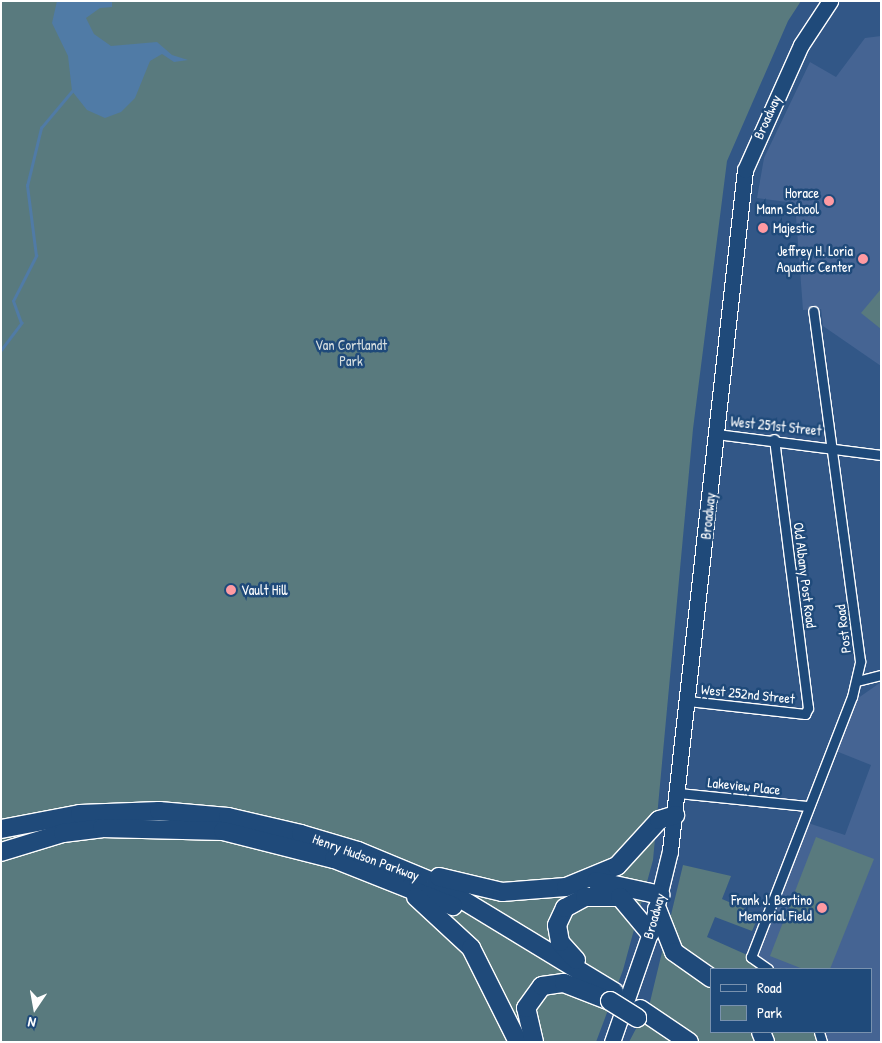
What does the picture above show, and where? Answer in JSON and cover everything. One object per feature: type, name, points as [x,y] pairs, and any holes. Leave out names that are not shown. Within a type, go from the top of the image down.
[{"type":"highway","name":"Henry Hudson Parkway","points":[[1,829],[80,814],[181,812],[290,831],[472,903],[598,981],[612,996]]},
{"type":"highway","points":[[570,886],[620,864],[659,820],[675,815]]},
{"type":"highway","name":"Henry Hudson Parkway","points":[[1,852],[86,829],[143,826],[223,831],[379,867],[477,919],[612,996],[638,1014],[672,1042]]},
{"type":"highway","points":[[1,842],[52,830],[86,829]]},
{"type":"highway","points":[[379,867],[496,892],[537,892],[605,881],[659,902],[672,949],[710,977]]},
{"type":"highway","points":[[379,867],[430,906],[466,941],[518,1042]]},
{"type":"highway","points":[[598,981],[559,938],[557,925],[565,908],[593,894],[617,896],[630,905],[650,933]]},
{"type":"highway","points":[[534,1042],[526,1008],[542,986],[564,983],[612,996]]},
{"type":"highway","name":"Henry Hudson Parkway","points":[[638,1014],[689,1042]]},
{"type":"main road","name":"Broadway","points":[[612,1042],[659,902],[675,815],[745,170],[801,44],[830,1]]},
{"type":"street","name":"Post Road","points":[[767,968],[751,957],[807,806],[857,681],[861,651],[813,311]]},
{"type":"street","name":"West 251st Street","points":[[717,434],[832,446],[881,455]]},
{"type":"street","name":"Old Albany Post Road","points":[[774,439],[809,690],[805,714]]},
{"type":"street","points":[[857,681],[881,675]]},
{"type":"street","name":"West 252nd Street","points":[[688,701],[805,714]]},
{"type":"street","name":"Lakeview Place","points":[[678,793],[807,806]]},
{"type":"shaded area","points":[[57,1],[112,1],[112,7],[100,8],[86,18],[94,34],[111,46],[157,42],[172,55],[188,60],[174,62],[162,54],[150,61],[135,98],[121,112],[105,118],[87,110],[72,91],[68,56],[52,23]]},
{"type":"shaded area","name":"Horace Mann School","points":[[881,36],[881,366],[823,326],[821,309],[803,310],[795,203],[757,198],[764,158],[810,62],[836,77],[865,38]]},
{"type":"shaded area","points":[[881,682],[881,1042],[824,1042],[822,1033],[872,1033],[872,968],[770,968],[758,958],[808,823],[845,835],[871,765],[836,751],[854,701]]},
{"type":"green space","name":"Van Cortlandt Park","points":[[1,1],[801,1],[788,21],[727,161],[693,429],[653,860],[623,970],[596,1042],[1,1042]]},
{"type":"green space","points":[[881,289],[881,329],[861,313]]},
{"type":"green space","name":"Frank J. Bertino Memorial Field","points":[[816,837],[874,859],[830,968],[800,968],[770,956]]},
{"type":"green space","points":[[683,865],[731,876],[722,899],[759,915],[752,931],[715,917],[707,937],[745,954],[761,968],[710,968],[710,1033],[814,1033],[818,1042],[629,1042],[650,1002]]},
{"type":"waterway","points":[[1,350],[21,323],[13,301],[36,256],[27,186],[41,128],[72,91]]},
{"type":"place","name":"Horace Mann School","points":[[829,201]]},
{"type":"place","name":"Majestic","points":[[763,228]]},
{"type":"place","name":"Jeffrey H. Loria Aquatic Center","points":[[863,259]]},
{"type":"place","name":"Vault Hill","points":[[231,590]]},
{"type":"place","name":"Frank J. Bertino Memorial Field","points":[[822,908]]}]
